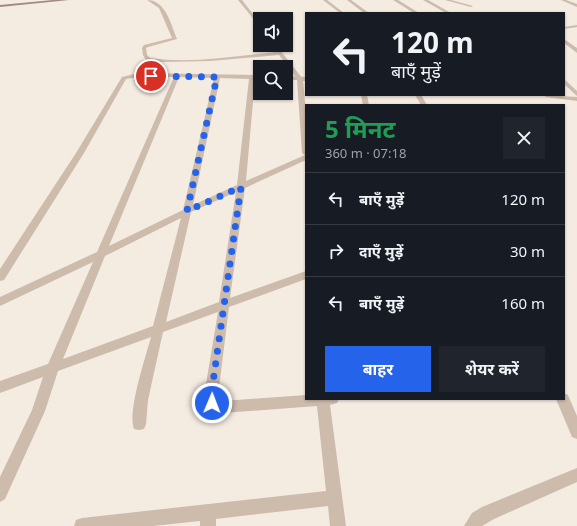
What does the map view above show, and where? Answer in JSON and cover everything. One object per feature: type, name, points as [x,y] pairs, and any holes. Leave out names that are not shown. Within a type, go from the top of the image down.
[{"type":"main road","points":[[0,6],[27,2],[67,0]]},
{"type":"street","points":[[425,0],[447,12]]},
{"type":"street","points":[[563,0],[577,6]]},
{"type":"street","points":[[565,28],[577,26]]},
{"type":"street","points":[[565,41],[577,51]]},
{"type":"street","points":[[0,277],[80,153],[124,78],[138,75],[253,77]]},
{"type":"street","points":[[0,494],[38,411],[53,367],[177,76]]},
{"type":"street","points":[[139,424],[141,400],[187,211],[217,77]]},
{"type":"street","points":[[293,78],[303,79],[305,128]]},
{"type":"street","points":[[565,82],[577,94]]},
{"type":"street","points":[[554,96],[577,99]]},
{"type":"street","points":[[253,99],[211,396],[212,403],[216,406],[223,407],[326,400],[334,498],[338,526]]},
{"type":"street","points":[[0,302],[102,254],[187,211],[305,157]]},
{"type":"street","points":[[0,387],[305,275]]},
{"type":"street","points":[[563,400],[577,432]]},
{"type":"street","points":[[472,526],[478,519],[488,513],[577,475]]},
{"type":"street","points":[[82,526],[208,519],[334,498]]},
{"type":"lane","points":[[149,0],[161,8],[175,39],[146,46],[144,48],[145,55],[148,60],[161,62],[210,60],[280,53],[303,79]]},
{"type":"lane","points":[[240,0],[253,17]]},
{"type":"lane","points":[[325,0],[341,12]]},
{"type":"lane","points":[[349,0],[366,12]]},
{"type":"lane","points":[[395,0],[415,12]]},
{"type":"lane","points":[[447,0],[471,6]]},
{"type":"route","points":[[151,76],[217,77],[187,211],[241,187],[211,396],[212,403]]}]
